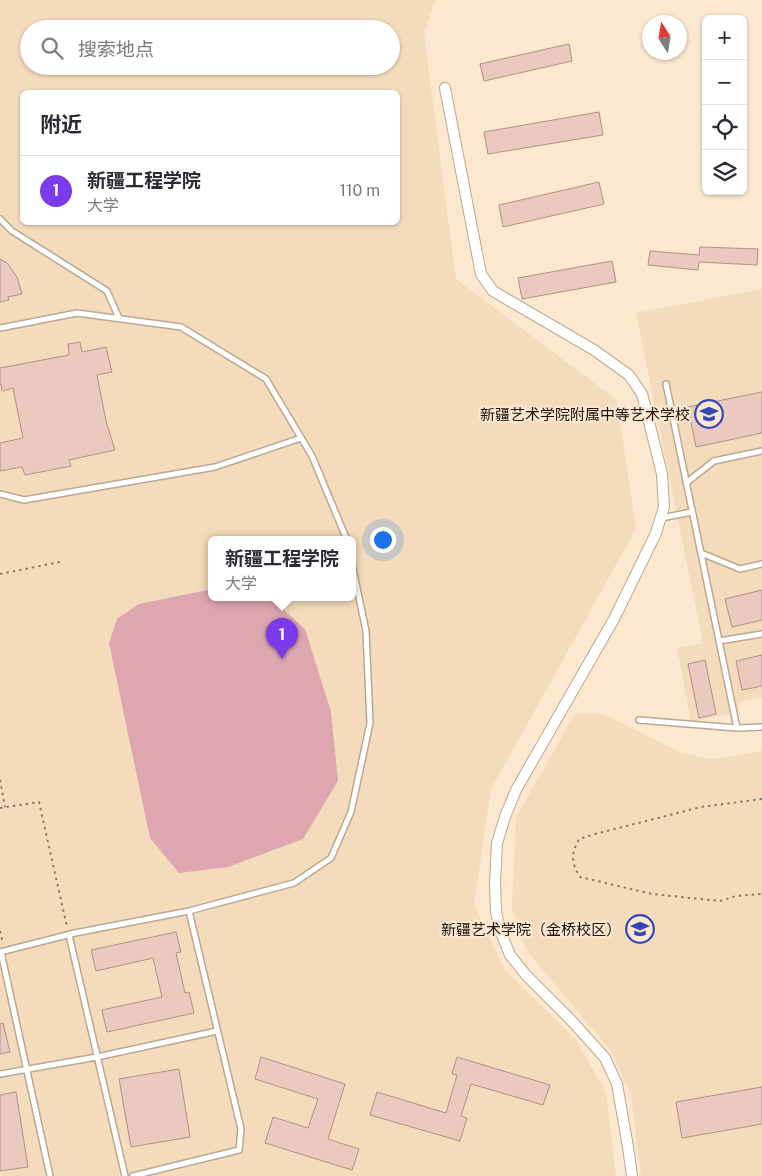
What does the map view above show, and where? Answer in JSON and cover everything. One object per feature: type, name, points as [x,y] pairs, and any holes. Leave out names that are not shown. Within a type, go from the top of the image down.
[{"type":"street","points":[[445,88],[481,274],[493,290],[594,350],[629,375],[642,394],[662,474],[664,507],[656,533],[614,619],[516,790],[505,817],[498,843],[495,882],[496,912],[500,930],[510,955],[526,976],[571,1020],[604,1058],[616,1084],[632,1176]]},
{"type":"lane","points":[[0,220],[12,230],[107,291],[118,318]]},
{"type":"lane","points":[[0,328],[77,313],[181,327],[266,380],[312,456],[345,536]]},
{"type":"lane","points":[[666,384],[737,728]]},
{"type":"lane","points":[[0,494],[24,500],[215,467],[301,438]]},
{"type":"lane","points":[[686,483],[714,461],[762,451]]},
{"type":"lane","points":[[661,518],[692,512]]},
{"type":"lane","points":[[701,553],[740,569],[762,564]]},
{"type":"lane","points":[[50,1176],[2,951],[76,933],[189,911],[294,883],[331,858],[351,812],[370,723],[366,631],[356,583]]},
{"type":"lane","points":[[719,641],[762,634]]},
{"type":"lane","points":[[639,720],[737,728],[762,727]]},
{"type":"lane","points":[[134,1176],[239,1150],[241,1129],[189,911]]},
{"type":"lane","points":[[69,935],[125,1176]]},
{"type":"lane","points":[[0,1074],[97,1057],[218,1031]]},
{"type":"path","points":[[0,574],[60,562]]},
{"type":"path","points":[[0,780],[5,807]]},
{"type":"path","points":[[762,799],[701,808],[595,834],[579,839],[573,850],[574,867],[580,877],[652,894],[720,902],[736,896],[762,894]]},
{"type":"path","points":[[0,808],[39,802],[69,935]]},
{"type":"path","points":[[0,931],[2,951]]},
{"type":"shaded area","points":[[0,0],[435,0],[424,34],[456,279],[617,400],[636,529],[491,789],[474,904],[505,970],[575,1039],[606,1092],[616,1176],[0,1176]]},
{"type":"shaded area","name":"新疆艺术学院附属中等艺术学校","points":[[762,289],[762,697],[737,702],[740,712],[691,722],[677,648],[703,643],[636,313]]},
{"type":"shaded area","points":[[208,590],[208,601],[275,602],[305,629],[331,712],[338,781],[303,839],[228,867],[179,873],[150,838],[109,643],[117,619],[139,604]]},
{"type":"shaded area","name":"新疆艺术学院（金桥校区）","points":[[575,714],[603,714],[681,753],[713,759],[762,751],[762,1176],[641,1176],[631,1096],[611,1051],[526,950],[512,908],[516,817]]},
{"type":"building","points":[[569,44],[572,61],[484,81],[480,64]]},
{"type":"building","points":[[599,112],[603,135],[488,154],[484,132]]},
{"type":"building","points":[[599,182],[604,204],[503,227],[499,205]]},
{"type":"building","points":[[700,247],[758,249],[757,265],[699,262],[698,270],[648,265],[650,251],[699,255]]},
{"type":"building","points":[[0,259],[7,263],[17,277],[22,294],[8,297],[9,300],[0,302]]},
{"type":"building","points":[[612,261],[616,282],[522,299],[518,278]]},
{"type":"building","points":[[80,342],[82,352],[106,347],[112,372],[97,375],[106,421],[115,450],[69,460],[71,466],[25,475],[22,467],[0,471],[0,443],[23,438],[13,388],[2,391],[0,368],[69,355],[68,344]]},
{"type":"building","points":[[762,392],[762,433],[696,447],[688,407]]},
{"type":"building","points":[[762,590],[762,620],[732,627],[725,599]]},
{"type":"building","points":[[762,655],[762,686],[742,690],[736,661]]},
{"type":"building","points":[[705,660],[716,714],[699,718],[688,664]]},
{"type":"building","points":[[176,932],[181,952],[176,953],[185,993],[189,992],[194,1013],[107,1032],[102,1010],[162,997],[153,958],[96,971],[91,950]]},
{"type":"building","points":[[3,1023],[10,1052],[0,1054],[0,1024]]},
{"type":"building","points":[[261,1057],[345,1084],[328,1139],[359,1149],[352,1170],[265,1143],[273,1117],[308,1128],[318,1099],[255,1079]]},
{"type":"building","points":[[457,1057],[550,1085],[543,1105],[471,1084],[461,1116],[467,1118],[460,1141],[370,1115],[377,1092],[446,1113],[457,1075],[452,1074]]},
{"type":"building","points":[[179,1069],[190,1137],[131,1147],[119,1079]]},
{"type":"building","points":[[762,1087],[762,1124],[682,1138],[676,1102]]},
{"type":"building","points":[[16,1092],[28,1167],[0,1171],[0,1095]]},
{"type":"place","name":"新疆艺术学院附属中等艺术学校","points":[[709,414]]},
{"type":"place","name":"新疆工程学院","points":[[282,659]]},
{"type":"place","name":"新疆艺术学院（金桥校区）","points":[[640,929]]}]
